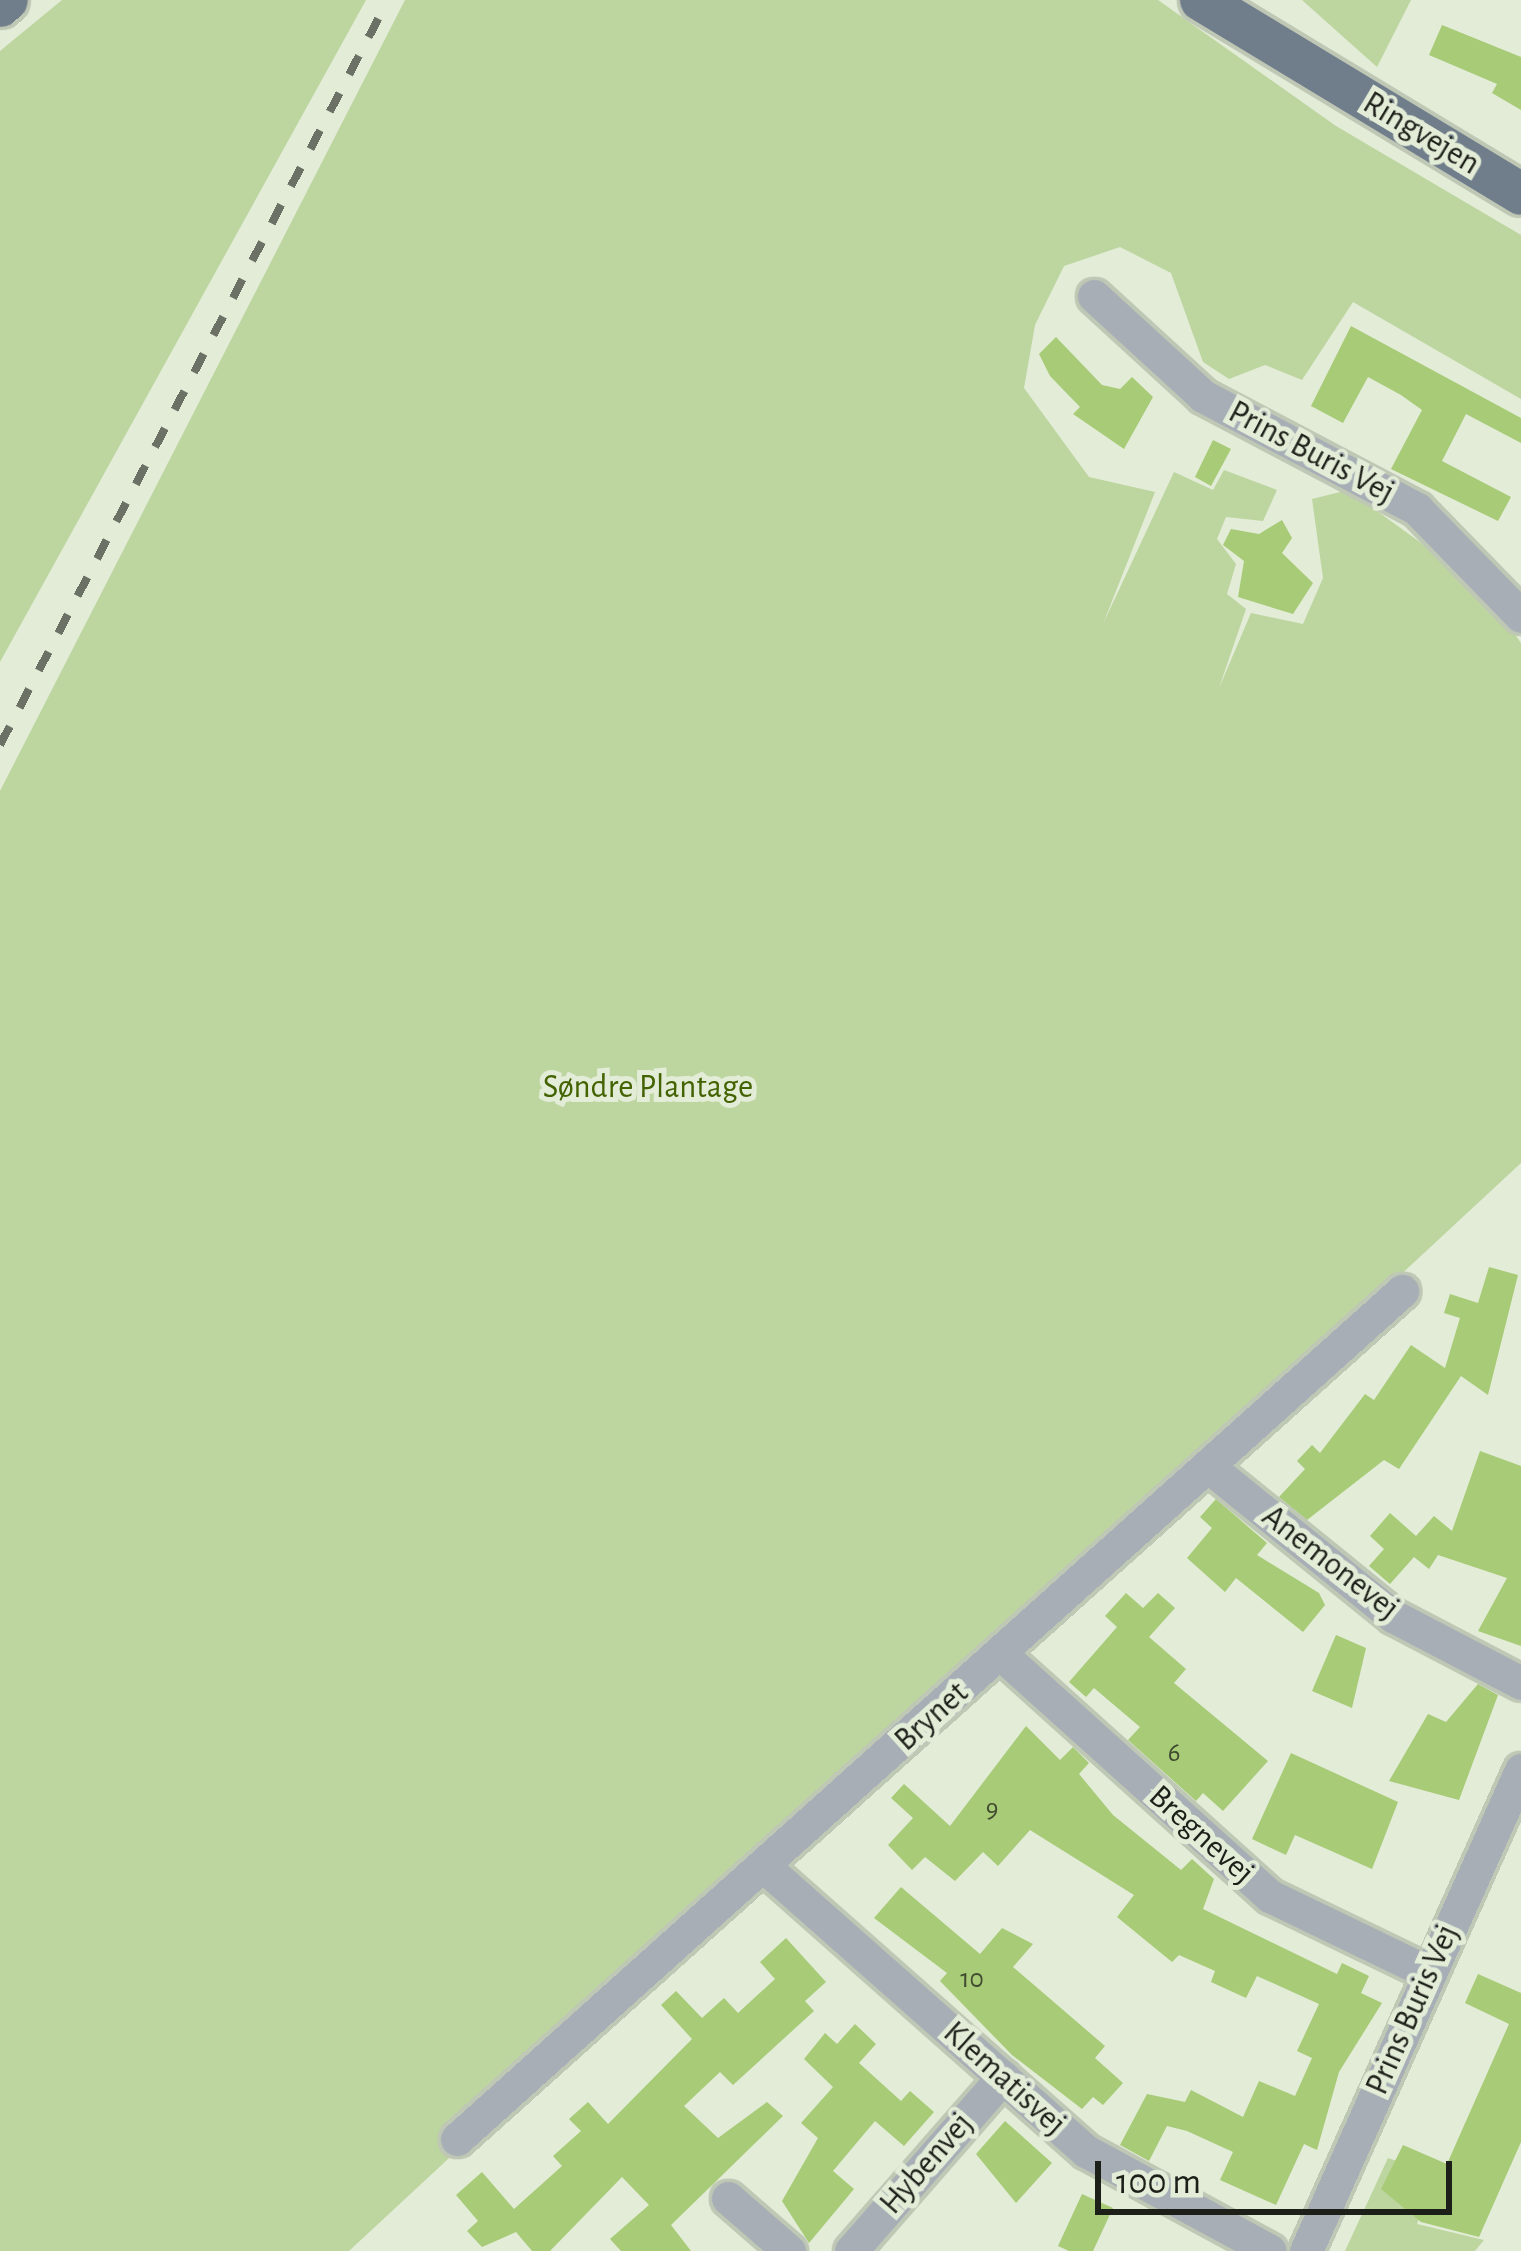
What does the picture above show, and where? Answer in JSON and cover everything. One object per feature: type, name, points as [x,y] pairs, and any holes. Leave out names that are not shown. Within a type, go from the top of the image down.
[{"type":"main road","points":[[0,6],[7,0]]},
{"type":"main road","name":"Ringvejen","points":[[1201,0],[1521,194]]},
{"type":"main road","name":"Ringvejen","points":[[1239,0],[1321,73]]},
{"type":"street","name":"Prins Buris Vej","points":[[1094,296],[1203,396],[1417,509],[1521,616]]},
{"type":"street","name":"Brynet","points":[[457,2139],[766,1868],[1402,1291]]},
{"type":"street","name":"Anemonevej","points":[[1209,1467],[1393,1616],[1521,1683]]},
{"type":"street","name":"Bregnevej","points":[[1001,1654],[1270,1896],[1430,1973]]},
{"type":"street","name":"Prins Buris Vej","points":[[1306,2251],[1521,1770]]},
{"type":"street","name":"Klematisvej","points":[[766,1868],[1086,2151],[1270,2251]]},
{"type":"street","name":"Hybenvej","points":[[851,2251],[1003,2077]]},
{"type":"street","points":[[728,2198],[789,2251]]},
{"type":"green space","points":[[62,0],[366,0],[0,662],[0,51]]},
{"type":"green space","name":"Søndre Plantage","points":[[405,0],[1158,0],[1336,126],[1521,235],[1521,399],[1353,302],[1302,380],[1265,365],[1229,379],[1203,362],[1171,273],[1120,247],[1064,266],[1035,325],[1024,388],[1089,477],[1155,492],[1103,624],[1174,472],[1213,490],[1224,470],[1277,490],[1263,521],[1226,517],[1217,539],[1236,564],[1227,594],[1246,609],[1219,688],[1251,613],[1303,624],[1323,578],[1312,499],[1348,490],[1482,587],[1521,643],[1521,1163],[349,2251],[0,2251],[0,791]]},
{"type":"green space","points":[[1302,0],[1411,0],[1377,67]]},
{"type":"green space","points":[[1388,2158],[1436,2174],[1417,2224],[1484,2240],[1475,2251],[1345,2251]]},
{"type":"building","points":[[1442,25],[1521,57],[1521,110],[1492,93],[1497,84],[1429,55]]},
{"type":"building","points":[[1351,326],[1521,418],[1521,443],[1466,414],[1442,461],[1511,497],[1498,521],[1391,469],[1422,410],[1401,395],[1368,377],[1343,423],[1311,406]]},
{"type":"building","points":[[1056,337],[1102,385],[1120,389],[1132,377],[1153,397],[1124,449],[1073,414],[1080,407],[1050,376],[1039,354]]},
{"type":"building","points":[[1213,440],[1231,449],[1211,486],[1195,477]]},
{"type":"building","points":[[1282,520],[1292,538],[1282,553],[1313,583],[1293,614],[1238,597],[1244,561],[1223,545],[1231,529],[1259,534]]},
{"type":"building","points":[[1489,1267],[1518,1275],[1488,1395],[1461,1376],[1399,1469],[1384,1460],[1307,1520],[1279,1497],[1305,1469],[1297,1461],[1312,1445],[1320,1453],[1365,1394],[1374,1400],[1411,1345],[1445,1368],[1460,1318],[1444,1313],[1450,1294],[1478,1303]]},
{"type":"building","points":[[1480,1451],[1521,1466],[1521,1646],[1478,1631],[1507,1578],[1438,1555],[1429,1569],[1414,1557],[1390,1584],[1369,1566],[1384,1549],[1370,1536],[1390,1513],[1416,1536],[1434,1516],[1452,1531]]},
{"type":"building","points":[[1216,1499],[1267,1543],[1257,1555],[1319,1593],[1325,1605],[1303,1632],[1236,1578],[1225,1592],[1187,1558],[1212,1528],[1200,1517]]},
{"type":"building","points":[[1126,1593],[1143,1608],[1158,1593],[1175,1608],[1149,1637],[1186,1669],[1174,1683],[1268,1761],[1223,1811],[1203,1793],[1196,1801],[1128,1740],[1140,1727],[1094,1688],[1086,1697],[1069,1682],[1117,1627],[1105,1616]]},
{"type":"building","points":[[1336,1635],[1366,1648],[1352,1708],[1312,1691]]},
{"type":"building","points":[[1478,1684],[1498,1695],[1459,1800],[1389,1781],[1428,1714],[1446,1722]]},
{"type":"building","points":[[1026,1726],[1060,1760],[1073,1747],[1089,1763],[1079,1774],[1113,1815],[1181,1870],[1192,1859],[1214,1879],[1203,1909],[1337,1974],[1342,1963],[1369,1976],[1361,1993],[1382,2003],[1339,2072],[1317,2150],[1304,2144],[1276,2205],[1220,2180],[1233,2152],[1187,2131],[1167,2126],[1149,2161],[1120,2145],[1147,2094],[1185,2102],[1191,2090],[1243,2117],[1259,2081],[1295,2096],[1312,2058],[1297,2051],[1319,2004],[1257,1976],[1246,1998],[1211,1982],[1215,1971],[1179,1955],[1172,1962],[1117,1917],[1134,1895],[1030,1830],[998,1866],[983,1852],[955,1881],[925,1857],[912,1870],[888,1845],[913,1818],[891,1798],[904,1784],[950,1826]]},
{"type":"building","points":[[1291,1753],[1398,1802],[1372,1869],[1295,1835],[1286,1855],[1252,1839]]},
{"type":"building","points":[[901,1887],[980,1954],[1002,1928],[1033,1944],[1013,1967],[1105,2046],[1095,2058],[1123,2083],[1103,2105],[1093,2097],[1082,2109],[1012,2055],[940,1981],[947,1973],[874,1918]]},
{"type":"building","points":[[786,1938],[826,1982],[805,2001],[814,2011],[733,2085],[720,2072],[684,2106],[718,2138],[767,2102],[783,2116],[671,2225],[691,2251],[621,2251],[610,2239],[649,2205],[622,2177],[550,2251],[532,2251],[516,2232],[482,2247],[467,2231],[478,2221],[456,2195],[482,2172],[514,2209],[562,2166],[553,2156],[581,2131],[569,2119],[588,2102],[608,2124],[692,2039],[661,2005],[676,1991],[702,2018],[724,1998],[738,2013],[775,1979],[760,1962]]},
{"type":"building","points":[[1478,1974],[1521,1993],[1521,2142],[1479,2237],[1421,2222],[1381,2189],[1403,2145],[1447,2164],[1509,2024],[1465,2003]]},
{"type":"building","points":[[855,2024],[876,2044],[859,2063],[901,2101],[910,2091],[934,2112],[904,2146],[875,2121],[833,2171],[854,2189],[809,2243],[782,2201],[818,2138],[801,2123],[833,2087],[804,2059],[825,2033],[837,2044]]},
{"type":"building","points":[[1005,2121],[1052,2163],[1016,2203],[976,2154]]},
{"type":"building","points":[[1082,2194],[1113,2208],[1093,2251],[1069,2251],[1058,2246]]},
{"type":"railway","points":[[0,745],[388,0]]}]
